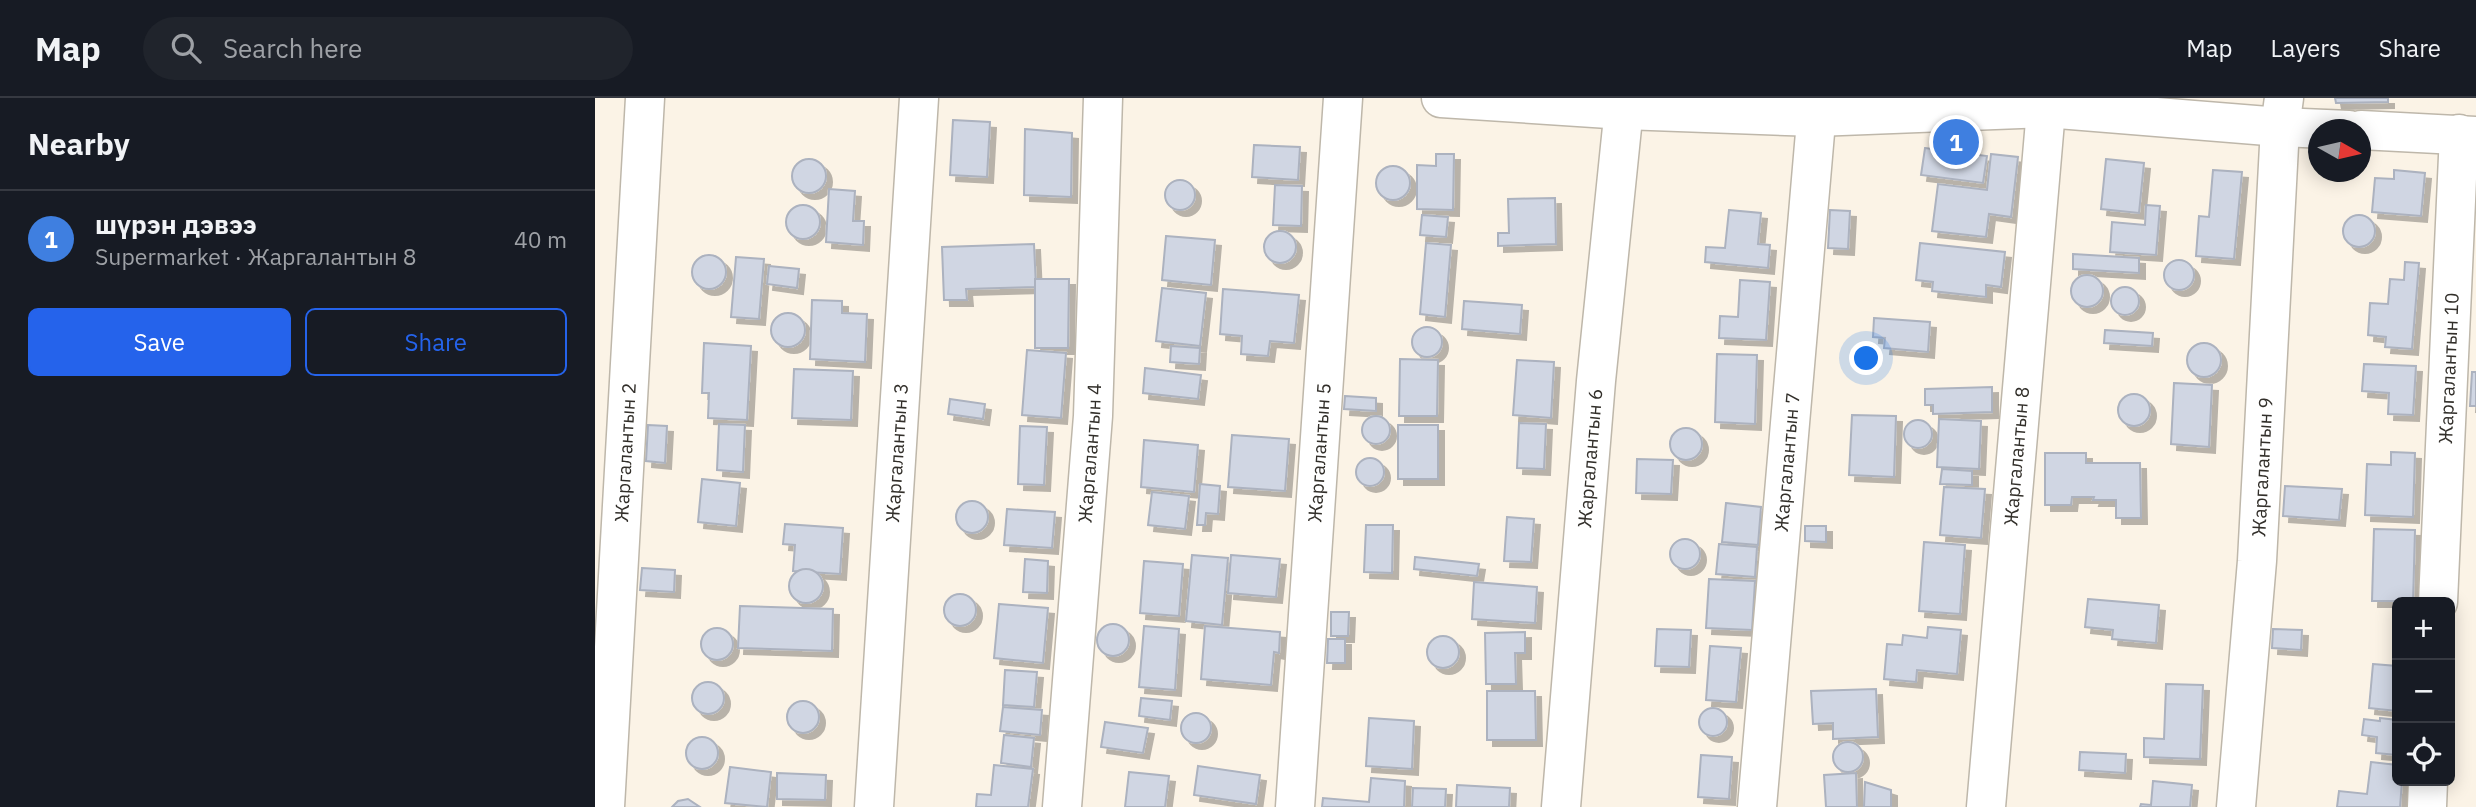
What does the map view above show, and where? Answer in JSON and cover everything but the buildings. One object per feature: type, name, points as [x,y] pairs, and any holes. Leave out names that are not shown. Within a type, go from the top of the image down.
[{"type":"street","name":"Жаргалантын 2","points":[[605,807],[645,98]]},
{"type":"street","name":"Жаргалантын 3","points":[[874,807],[919,98]]},
{"type":"street","name":"Жаргалантын 4","points":[[1062,807],[1093,416],[1103,98]]},
{"type":"street","name":"Жаргалантын 5","points":[[1295,807],[1343,98]]},
{"type":"street","points":[[1441,98],[1817,107],[2046,103],[2282,112],[2308,119]]},
{"type":"street","name":"Жаргалантын 8","points":[[1986,807],[2046,103]]},
{"type":"street","name":"Жаргалантын 6","points":[[1561,807],[1596,381],[1624,104]]},
{"type":"street","name":"Жаргалантын 7","points":[[1757,807],[1817,107]]},
{"type":"street","name":"Жаргалантын 9","points":[[2237,807],[2257,561],[2282,112]]},
{"type":"street","points":[[2371,130],[2467,135]]},
{"type":"street","name":"Жаргалантын 10","points":[[2438,597],[2467,135]]},
{"type":"street","points":[[2427,807],[2428,786]]},
{"type":"place","name":"шүрэн дэвээ","points":[[1956,142]]}]
